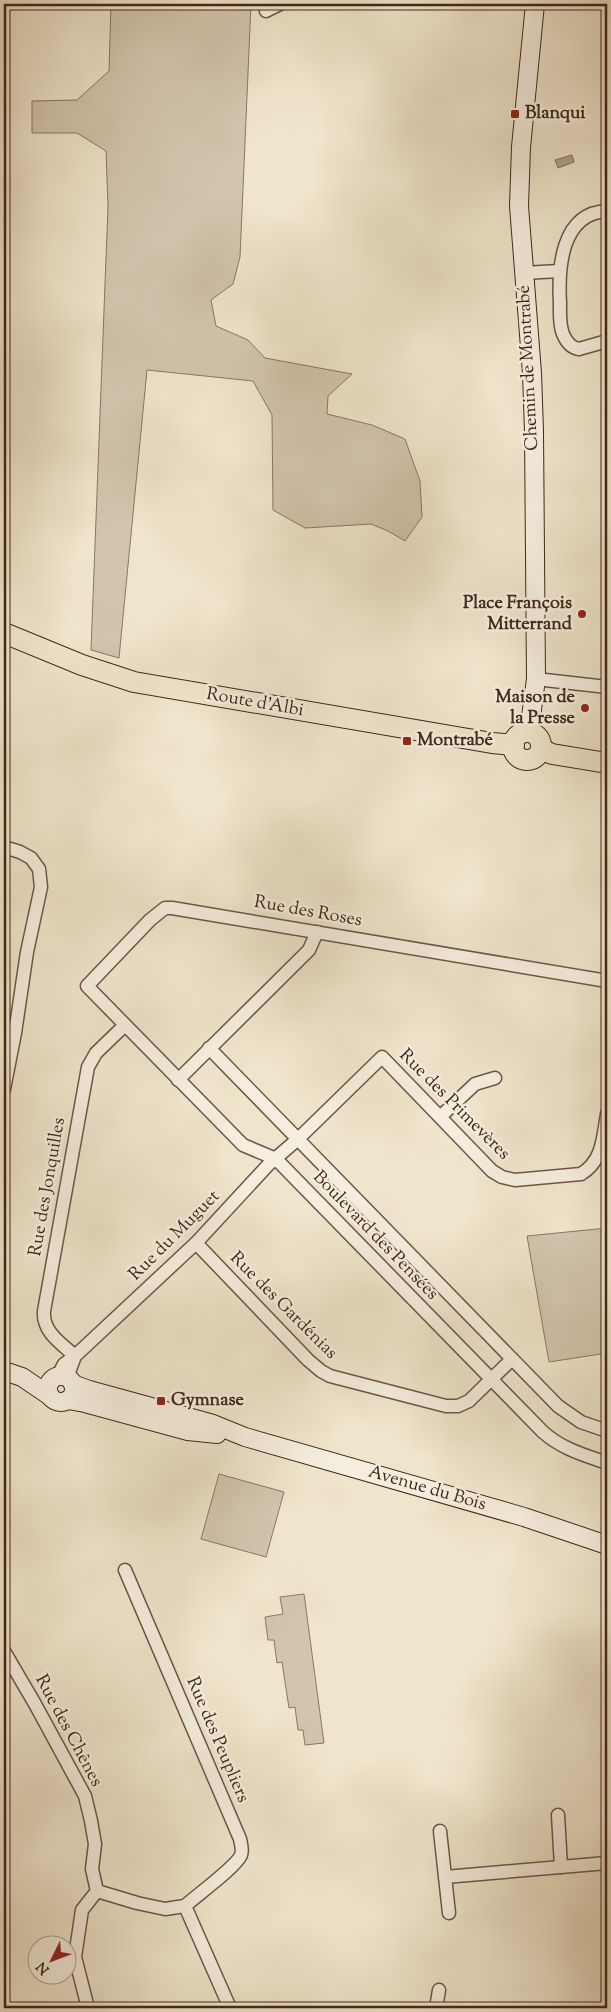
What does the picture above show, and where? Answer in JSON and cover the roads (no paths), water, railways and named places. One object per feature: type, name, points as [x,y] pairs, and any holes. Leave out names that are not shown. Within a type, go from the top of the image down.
[{"type":"main road","name":"Route d'Albi","points":[[4,633],[108,675],[134,682],[492,743],[514,745]]},
{"type":"main road","points":[[529,732],[540,740],[541,749],[536,757],[523,759],[516,754],[514,745],[520,734],[529,732]]},
{"type":"main road","points":[[541,749],[552,754],[607,762]]},
{"type":"street","points":[[266,11],[280,4]]},
{"type":"street","name":"Chemin de Montrabé","points":[[529,732],[536,679],[534,431],[532,373],[519,206],[519,180],[527,72],[535,4]]},
{"type":"street","points":[[607,211],[594,213],[576,225],[568,238],[559,271],[561,328],[567,341],[579,349],[607,341]]},
{"type":"street","points":[[524,273],[559,271]]},
{"type":"street","points":[[536,679],[607,687]]},
{"type":"street","points":[[4,847],[31,858],[39,869],[41,887],[27,952],[4,1090]]},
{"type":"street","name":"Rue des Roses","points":[[125,1024],[87,986],[150,920],[164,908],[185,909],[607,981]]},
{"type":"street","points":[[178,1080],[309,950],[317,932]]},
{"type":"street","name":"Boulevard des Pensées","points":[[125,1024],[243,1145],[276,1159],[554,1442],[568,1450],[607,1463]]},
{"type":"street","name":"Rue des Jonquilles","points":[[75,1356],[52,1335],[43,1320],[44,1311],[88,1067],[96,1053],[125,1024]]},
{"type":"street","name":"Boulevard des Pensées","points":[[209,1048],[558,1406],[581,1422],[607,1431]]},
{"type":"street","name":"Rue des Primevères","points":[[298,1139],[382,1057],[492,1171],[502,1178],[515,1180],[581,1174],[590,1169],[602,1147],[607,1114]]},
{"type":"street","points":[[440,1117],[475,1084],[495,1078]]},
{"type":"street","name":"Rue du Muguet","points":[[64,1383],[75,1356],[196,1243],[269,1164],[298,1139]]},
{"type":"street","name":"Rue des Gardénias","points":[[196,1243],[308,1360],[330,1376],[446,1406],[458,1406],[469,1401],[512,1359]]},
{"type":"street","points":[[4,1371],[22,1377],[50,1396],[48,1388],[64,1383]]},
{"type":"street","name":"Avenue du Bois","points":[[22,1377],[64,1383],[213,1424],[245,1437],[524,1517],[607,1545]]},
{"type":"street","name":"Rue des Peupliers","points":[[126,1570],[240,1839],[242,1852],[240,1857],[229,1870],[185,1906]]},
{"type":"street","name":"Rue des Chênes","points":[[4,1651],[40,1712],[85,1796],[95,1844],[92,1869],[97,1891]]},
{"type":"street","points":[[558,1815],[561,1866]]},
{"type":"street","points":[[440,1831],[449,1913]]},
{"type":"street","points":[[445,1877],[607,1863]]},
{"type":"street","points":[[88,2008],[75,1957],[82,1910],[97,1891],[164,1909],[185,1906],[230,2008]]},
{"type":"street","points":[[436,2008],[439,1990]]},
{"type":"place","name":"Blanqui","points":[[515,114]]},
{"type":"place","name":"Place François Mitterrand","points":[[582,614]]},
{"type":"place","name":"Maison de la Presse","points":[[585,708]]},
{"type":"place","name":"Montrabé","points":[[407,741]]},
{"type":"place","name":"Gymnase","points":[[161,1401]]}]
